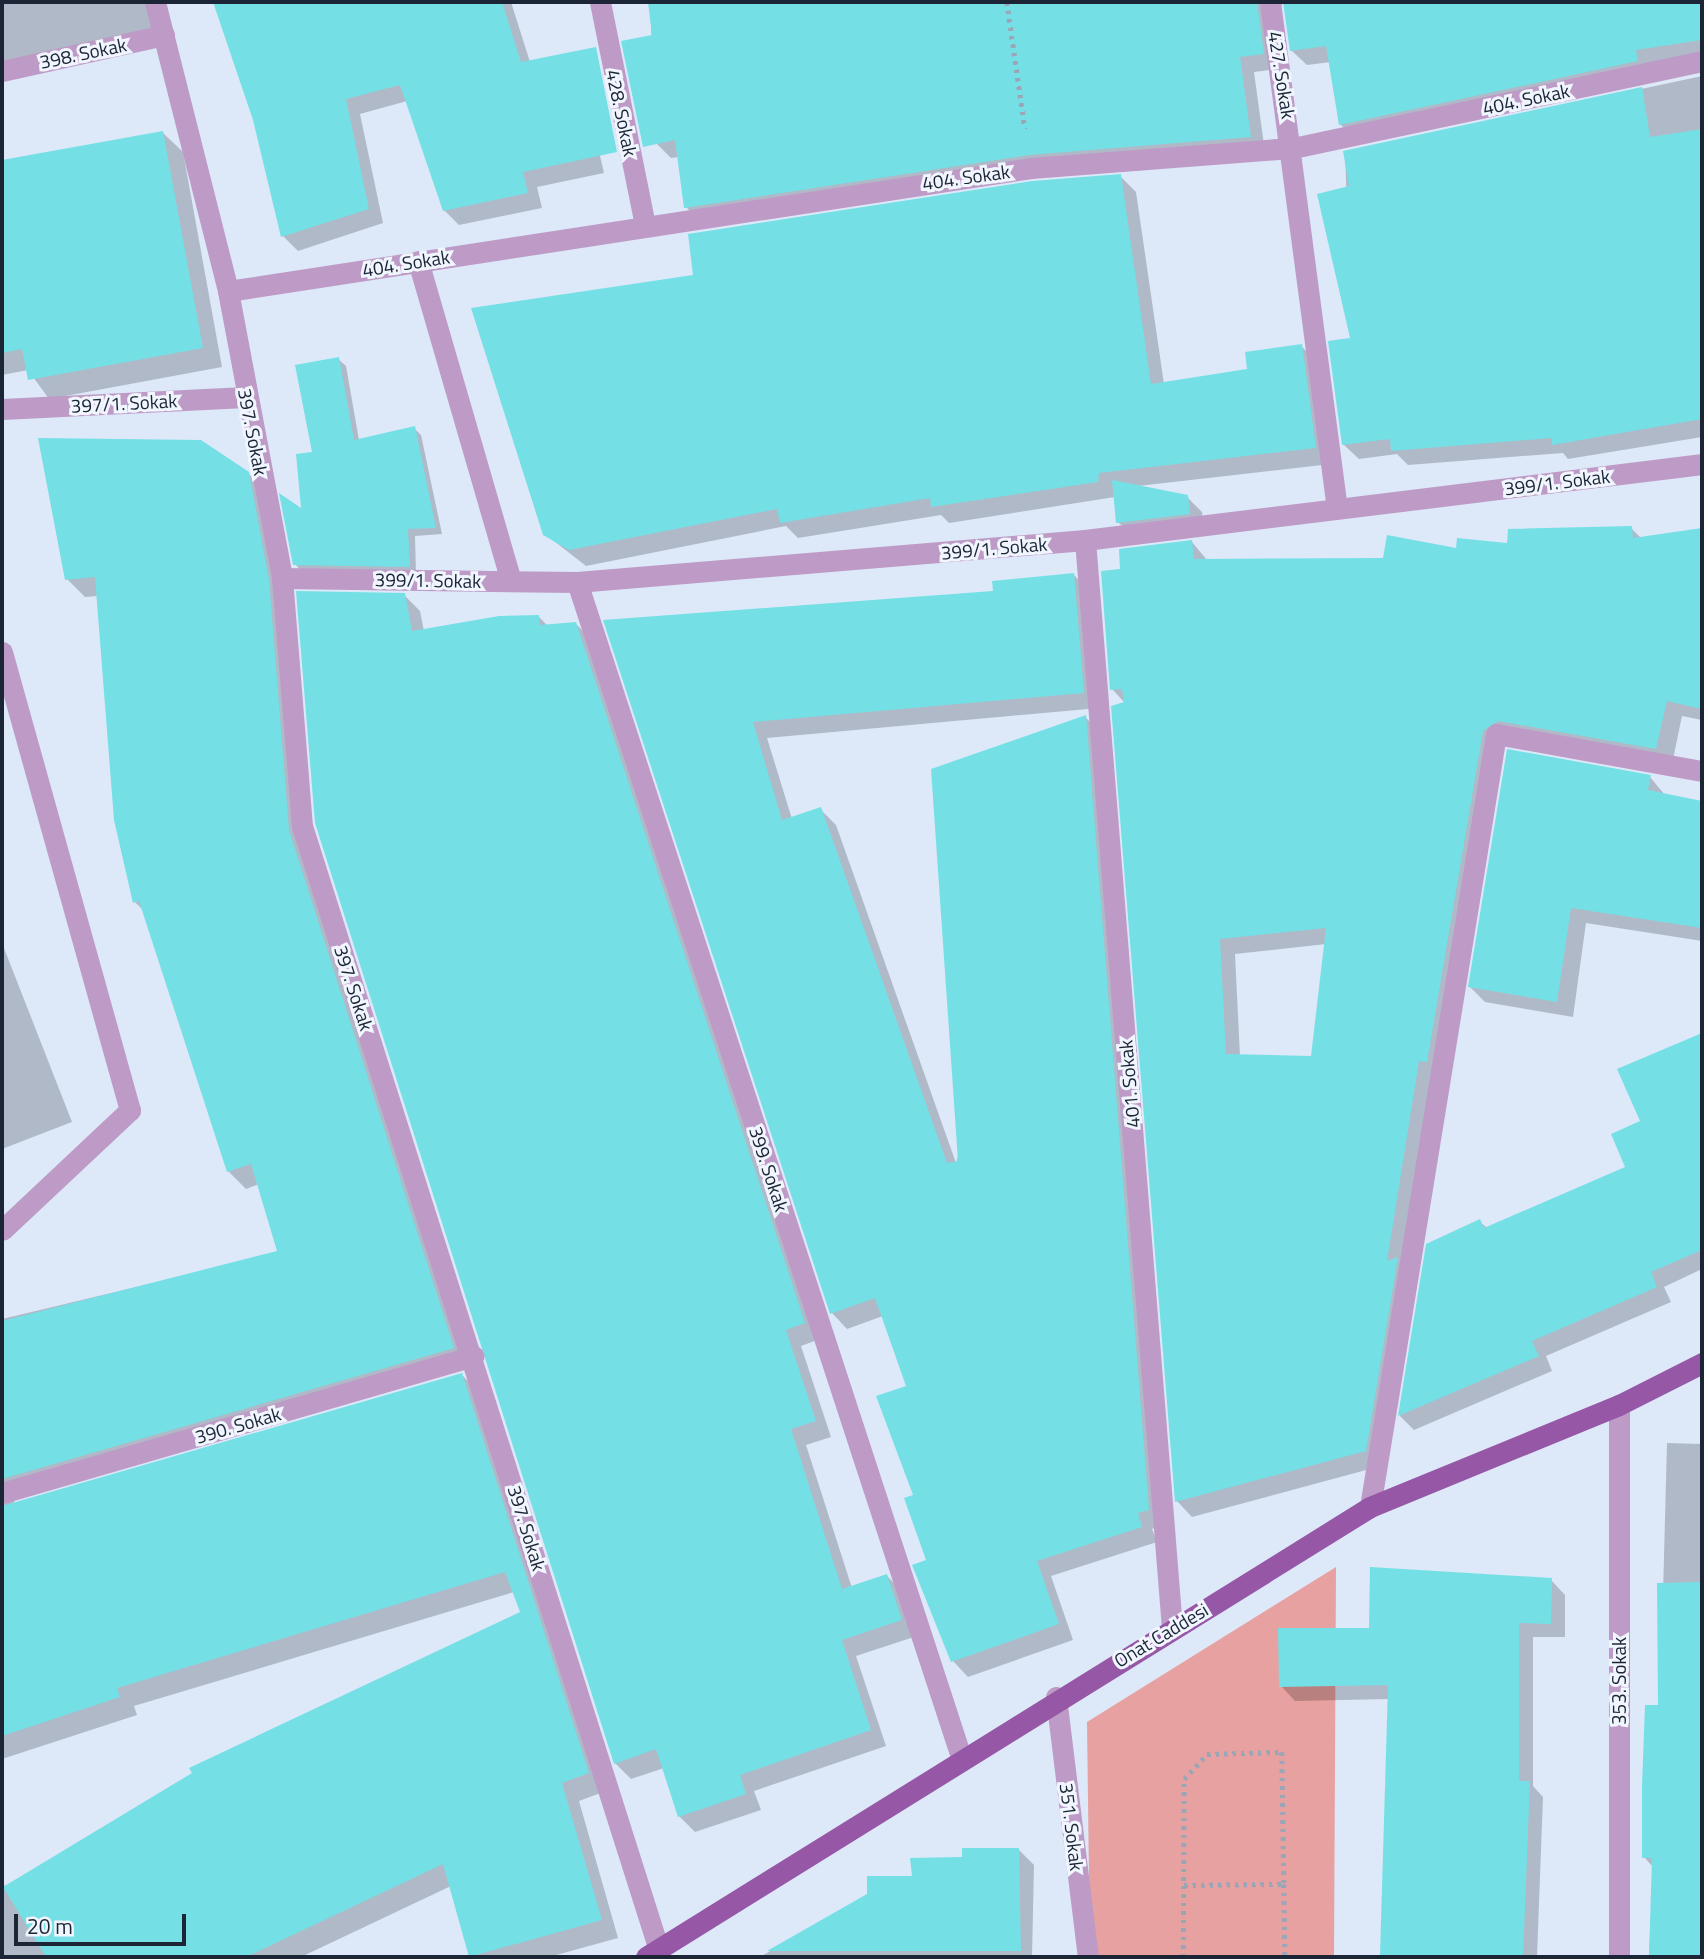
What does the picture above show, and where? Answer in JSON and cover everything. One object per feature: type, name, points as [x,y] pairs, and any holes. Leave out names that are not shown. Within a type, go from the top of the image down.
[{"type":"main road","name":"Onat Caddesi","points":[[652,1954],[961,1757],[1370,1507],[1619,1405],[1702,1363]]},
{"type":"street","name":"397. Sokak","points":[[155,2],[228,291],[282,578],[302,826],[474,1356],[652,1954]]},
{"type":"street","name":"428. Sokak","points":[[600,2],[645,225]]},
{"type":"street","name":"427. Sokak","points":[[1270,2],[1293,148],[1337,509]]},
{"type":"street","name":"398. Sokak","points":[[2,71],[164,35]]},
{"type":"street","name":"404. Sokak","points":[[228,291],[645,225],[1031,168],[1293,148],[1702,61]]},
{"type":"street","points":[[418,261],[511,580]]},
{"type":"street","name":"397/1. Sokak","points":[[2,409],[246,397]]},
{"type":"street","name":"399/1. Sokak","points":[[282,578],[577,582],[1085,541],[1702,464]]},
{"type":"street","name":"401. Sokak","points":[[1085,541],[1172,1629]]},
{"type":"street","name":"399. Sokak","points":[[577,582],[961,1757]]},
{"type":"street","points":[[2,652],[130,1110],[2,1230]]},
{"type":"street","points":[[1370,1507],[1496,734],[1702,771]]},
{"type":"street","name":"390. Sokak","points":[[2,1493],[474,1356]]},
{"type":"street","name":"353. Sokak","points":[[1619,1405],[1619,1957]]},
{"type":"street","name":"351. Sokak","points":[[1056,1698],[1088,1957]]},
{"type":"path","points":[[1007,2],[1031,168]]},
{"type":"path","points":[[1183,1957],[1184,1779],[1207,1754],[1283,1752],[1285,1957]]},
{"type":"path","points":[[1184,1885],[1284,1884]]},
{"type":"shaded area","points":[[1336,1567],[1334,1957],[1090,1957],[1087,1722]]},
{"type":"building","points":[[213,2],[502,2],[521,62],[596,47],[617,152],[523,172],[528,193],[443,211],[400,85],[346,99],[369,209],[281,237],[253,120]]},
{"type":"building","points":[[648,2],[1257,2],[1264,54],[1240,57],[1251,137],[1029,155],[684,208],[675,140],[643,147],[621,41],[652,35]]},
{"type":"building","points":[[1283,2],[1702,2],[1702,40],[1636,50],[1638,61],[1339,125],[1326,46],[1290,51]]},
{"type":"building","points":[[1642,87],[1650,137],[1702,129],[1702,419],[1552,445],[1551,438],[1391,451],[1390,439],[1342,445],[1328,341],[1350,338],[1317,194],[1349,186],[1343,151]]},
{"type":"building","points":[[163,131],[203,348],[28,380],[22,349],[2,353],[2,160]]},
{"type":"building","points":[[1121,174],[1151,384],[1247,369],[1245,352],[1302,344],[1316,448],[1099,473],[1098,482],[931,507],[930,498],[780,523],[777,509],[569,550],[543,535],[471,308],[693,275],[688,234],[1032,181]]},
{"type":"building","points":[[339,357],[354,440],[415,426],[436,528],[408,529],[410,567],[293,565],[279,493],[301,508],[296,454],[312,452],[295,365]]},
{"type":"building","points":[[38,438],[201,440],[249,472],[269,580],[289,830],[454,1348],[2,1479],[2,1321],[277,1251],[251,1164],[227,1172],[139,901],[133,903],[114,820],[95,577],[65,580]]},
{"type":"building","points":[[1112,480],[1188,495],[1190,514],[1116,523]]},
{"type":"building","points":[[1632,526],[1633,538],[1702,528],[1702,709],[1667,701],[1656,749],[1498,721],[1483,731],[1427,1062],[1419,1061],[1387,1261],[1398,1257],[1366,1451],[1175,1502],[1111,706],[1124,702],[1122,689],[1110,690],[1101,571],[1120,569],[1119,549],[1192,540],[1194,559],[1383,558],[1387,535],[1456,548],[1457,538],[1507,543],[1508,529]],"holes":[[[1326,928],[1311,1056],[1226,1054],[1220,939]]]},
{"type":"building","points":[[1074,573],[1084,693],[753,722],[782,820],[821,807],[947,1163],[958,1161],[931,769],[1086,715],[1149,1510],[1138,1513],[1142,1527],[1037,1561],[1059,1624],[951,1662],[912,1565],[926,1560],[904,1498],[913,1495],[876,1396],[906,1386],[875,1298],[830,1314],[603,620],[993,591],[992,581]]},
{"type":"building","points":[[296,591],[405,593],[412,631],[499,616],[539,615],[540,625],[576,622],[805,1323],[786,1330],[816,1421],[791,1429],[842,1589],[887,1574],[902,1620],[842,1640],[871,1730],[740,1775],[746,1794],[678,1817],[656,1749],[614,1764],[315,823]]},
{"type":"building","points":[[1507,749],[1651,775],[1648,790],[1702,801],[1702,928],[1571,908],[1557,1002],[1468,987]]},
{"type":"building","points":[[1702,1033],[1702,1250],[1651,1272],[1657,1287],[1532,1341],[1539,1356],[1398,1416],[1426,1244],[1480,1219],[1484,1228],[1625,1167],[1611,1134],[1640,1121],[1617,1069]]},
{"type":"building","points":[[462,1373],[589,1773],[562,1783],[602,1920],[469,1957],[443,1864],[246,1957],[46,1957],[3,1887],[192,1773],[189,1768],[520,1612],[505,1572],[117,1688],[120,1697],[2,1736],[2,1506]]},
{"type":"building","points":[[1370,1567],[1552,1578],[1551,1624],[1519,1623],[1519,1781],[1530,1781],[1523,1957],[1380,1956],[1388,1685],[1279,1687],[1278,1628],[1369,1628]]},
{"type":"building","points":[[1702,1582],[1702,1957],[1649,1957],[1652,1858],[1642,1858],[1642,1785],[1645,1705],[1658,1705],[1657,1583]]},
{"type":"building","points":[[962,1848],[1019,1848],[1021,1951],[767,1951],[867,1894],[867,1876],[912,1876],[910,1858],[962,1857]]}]
